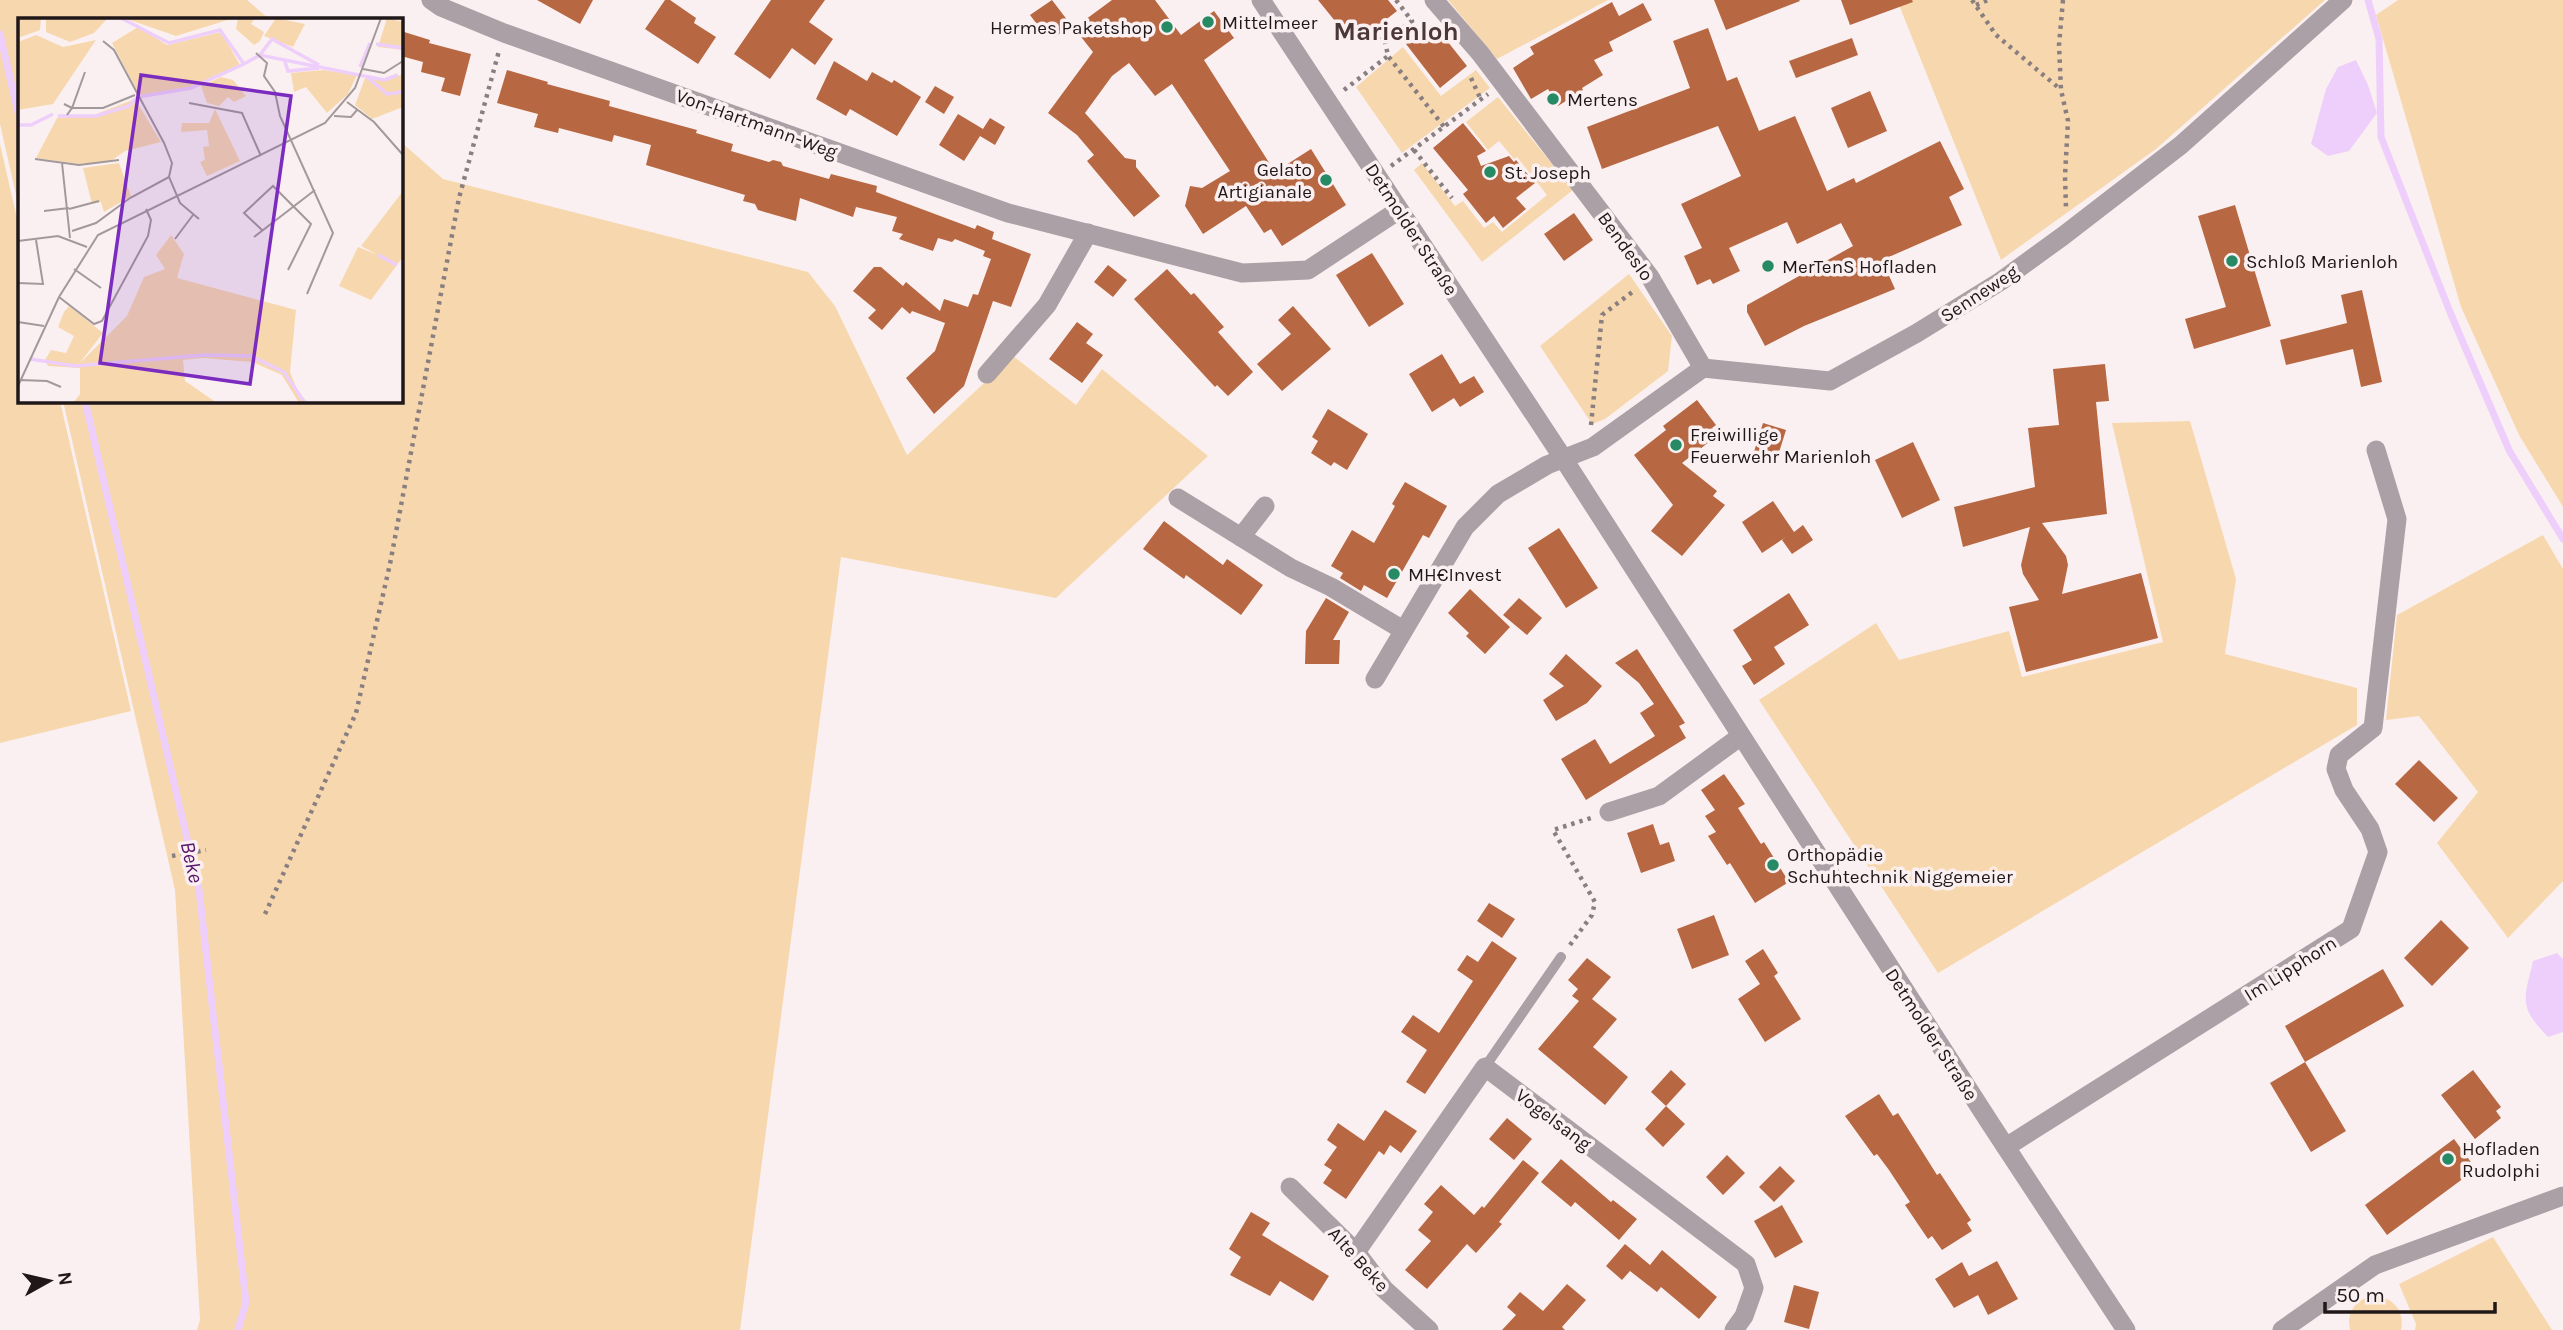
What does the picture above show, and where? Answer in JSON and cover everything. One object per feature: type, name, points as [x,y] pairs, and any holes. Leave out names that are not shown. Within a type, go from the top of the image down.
[{"type":"street","name":"Von-Hartmann-Weg","points":[[431,0],[504,33],[1008,213],[1242,273],[1308,270],[1399,210]]},
{"type":"street","name":"Detmolder Straße","points":[[1261,0],[1563,458],[2126,1330]]},
{"type":"street","name":"Bendeslo","points":[[1434,0],[1480,53],[1650,277],[1703,368]]},
{"type":"street","name":"Senneweg","points":[[1703,368],[1830,381],[1917,333],[2001,281],[2181,145],[2343,0]]},
{"type":"street","points":[[987,374],[1047,305],[1088,233]]},
{"type":"street","points":[[1375,679],[1465,527],[1498,494],[1563,458],[1593,447],[1703,368]]},
{"type":"street","name":"Im Lipphorn","points":[[2006,1147],[2351,929],[2378,852],[2370,828],[2344,790],[2336,769],[2339,755],[2373,728],[2397,519],[2376,450]]},
{"type":"street","points":[[1178,498],[1292,568],[1331,587],[1403,631]]},
{"type":"street","points":[[1241,537],[1265,506]]},
{"type":"street","points":[[1609,812],[1659,796],[1741,736]]},
{"type":"street","points":[[1356,1252],[1485,1067]]},
{"type":"street","name":"Vogelsang","points":[[1485,1067],[1746,1264],[1754,1288],[1744,1316],[1734,1330]]},
{"type":"street","name":"Alte Beke","points":[[1290,1187],[1356,1252],[1384,1289],[1429,1330]]},
{"type":"street","points":[[2282,1330],[2375,1265],[2563,1196]]},
{"type":"lane","points":[[1485,1067],[1562,957]]},
{"type":"path","points":[[1385,41],[1412,21],[1396,0]]},
{"type":"path","points":[[1972,0],[1996,35],[2061,90]]},
{"type":"path","points":[[1976,5],[1988,0]]},
{"type":"path","points":[[2063,0],[2059,45],[2061,90],[2068,121],[2065,205],[2076,226]]},
{"type":"path","points":[[1376,30],[1385,41],[1388,56],[1445,128]]},
{"type":"path","points":[[265,914],[356,713],[390,564],[459,198],[504,33]]},
{"type":"path","points":[[1343,90],[1388,56]]},
{"type":"path","points":[[1391,166],[1481,100],[1469,73]]},
{"type":"path","points":[[1414,150],[1452,198]]},
{"type":"path","points":[[1593,447],[1591,424],[1602,315],[1650,277]]},
{"type":"path","points":[[1562,957],[1592,915],[1595,902],[1553,830],[1609,812]]},
{"type":"path","points":[[172,856],[206,850]]},
{"type":"shaded area","points":[[0,0],[247,0],[268,18],[18,18],[18,204],[0,124]]},
{"type":"shaded area","points":[[1448,0],[1608,0],[1497,59]]},
{"type":"shaded area","points":[[1897,0],[2325,0],[2156,149],[2001,260]]},
{"type":"shaded area","points":[[2398,0],[2563,0],[2563,507],[2519,435],[2461,307],[2376,15]]},
{"type":"shaded area","points":[[1403,47],[1441,96],[1476,70],[1490,88],[1402,153],[1356,87]]},
{"type":"shaded area","points":[[2356,60],[2377,113],[2349,151],[2328,156],[2311,144],[2326,89],[2338,67]]},
{"type":"shaded area","points":[[1498,97],[1573,190],[1482,262],[1414,170],[1422,163],[1455,206],[1463,201],[1484,228],[1493,222],[1502,232],[1547,195],[1517,157],[1514,159],[1499,141],[1488,150],[1466,122]]},
{"type":"shaded area","points":[[402,143],[443,179],[808,272],[835,306],[907,455],[1013,356],[1076,405],[1102,369],[1208,456],[1056,598],[841,557],[740,1330],[197,1330],[200,1320],[175,890],[63,402],[402,402]]},
{"type":"shaded area","points":[[0,144],[18,223],[18,402],[60,402],[131,711],[0,743]]},
{"type":"shaded area","points":[[1629,274],[1672,336],[1668,371],[1605,419],[1592,424],[1540,346]]},
{"type":"shaded area","points":[[2190,421],[2236,579],[2225,654],[2357,688],[2357,725],[1938,973],[1759,700],[1876,623],[1899,660],[2009,631],[2022,677],[2163,642],[2112,423]]},
{"type":"shaded area","points":[[2543,535],[2563,569],[2563,881],[2508,938],[2437,843],[2478,792],[2419,716],[2386,720],[2397,615]]},
{"type":"shaded area","points":[[2557,953],[2563,959],[2563,1032],[2548,1037],[2532,1018],[2526,994],[2533,961]]},
{"type":"shaded area","points":[[2493,1237],[2552,1330],[2415,1330],[2416,1324],[2399,1284]]},
{"type":"shaded area","points":[[2375,1295],[2396,1306],[2401,1317],[2401,1330],[2350,1330],[2350,1317],[2354,1307],[2363,1299]]},
{"type":"building","points":[[537,0],[593,0],[580,24]]},
{"type":"building","points":[[665,0],[670,0],[696,18],[694,23],[716,37],[698,64],[645,29]]},
{"type":"building","points":[[771,0],[825,0],[809,22],[833,39],[815,65],[792,48],[770,79],[734,54]]},
{"type":"building","points":[[1052,0],[1071,25],[1055,37],[1030,15]]},
{"type":"building","points":[[1112,0],[1155,0],[1181,35],[1214,11],[1234,38],[1204,60],[1275,172],[1311,149],[1346,205],[1282,246],[1271,229],[1264,233],[1246,206],[1203,234],[1185,206],[1190,186],[1202,188],[1230,171],[1172,84],[1155,96],[1129,63],[1112,76],[1085,113],[1125,158],[1136,160],[1136,167],[1160,196],[1134,217],[1087,161],[1094,155],[1077,135],[1048,113],[1093,52],[1074,28]]},
{"type":"building","points":[[1318,0],[1388,0],[1397,11],[1352,42]]},
{"type":"building","points":[[1714,0],[1799,0],[1800,1],[1726,30]]},
{"type":"building","points":[[1841,0],[1912,0],[1913,2],[1850,25]]},
{"type":"building","points":[[1612,2],[1619,16],[1643,3],[1652,20],[1609,42],[1613,51],[1594,60],[1603,75],[1582,88],[1583,90],[1558,106],[1548,89],[1531,99],[1513,68],[1534,54],[1530,47]]},
{"type":"building","points":[[1708,28],[1727,81],[1737,77],[1759,131],[1795,116],[1827,191],[1854,178],[1856,183],[1940,141],[1964,189],[1949,197],[1962,225],[1882,260],[1895,289],[1804,326],[1765,346],[1747,312],[1747,305],[1853,246],[1841,223],[1797,244],[1787,222],[1729,248],[1740,271],[1713,284],[1710,279],[1697,285],[1684,256],[1702,248],[1681,204],[1741,176],[1718,126],[1602,169],[1587,127],[1690,88],[1673,41]]},
{"type":"building","points":[[402,31],[430,40],[429,43],[471,54],[460,96],[441,91],[445,78],[421,72],[423,62],[402,56]]},
{"type":"building","points":[[1422,31],[1430,40],[1440,32],[1467,66],[1440,88],[1406,44]]},
{"type":"building","points":[[1852,38],[1858,55],[1796,78],[1789,61]]},
{"type":"building","points":[[834,61],[867,81],[872,72],[892,83],[894,80],[921,97],[897,136],[850,109],[846,116],[816,99]]},
{"type":"building","points":[[507,70],[610,101],[609,106],[697,130],[696,133],[733,144],[731,151],[769,162],[781,162],[783,166],[829,179],[831,174],[877,186],[876,192],[975,229],[977,225],[994,232],[992,239],[1031,254],[1011,307],[993,301],[964,386],[934,414],[906,378],[935,351],[945,323],[912,311],[910,314],[902,307],[882,330],[868,318],[876,310],[853,291],[874,267],[881,267],[903,286],[906,282],[940,311],[944,299],[968,307],[973,294],[978,295],[991,259],[983,256],[985,251],[955,239],[952,242],[938,238],[933,251],[899,239],[903,234],[892,231],[897,217],[856,207],[853,217],[800,198],[796,221],[758,210],[755,204],[743,201],[745,195],[646,165],[651,145],[614,135],[612,142],[559,128],[558,133],[534,127],[538,114],[497,103]]},
{"type":"building","points":[[935,86],[954,97],[944,114],[925,102]]},
{"type":"building","points":[[1870,91],[1887,131],[1848,148],[1831,108]]},
{"type":"building","points":[[958,114],[983,129],[990,118],[1005,127],[995,145],[980,136],[964,161],[939,145]]},
{"type":"building","name":"St. Joseph","points":[[1463,123],[1486,151],[1477,156],[1481,166],[1509,156],[1514,162],[1516,160],[1535,183],[1516,198],[1526,209],[1503,228],[1494,216],[1486,223],[1463,194],[1468,190],[1433,148]]},
{"type":"building","name":"Schloß Marienloh","points":[[2235,205],[2271,326],[2194,349],[2185,319],[2226,307],[2198,216]]},
{"type":"building","points":[[1574,213],[1593,240],[1564,261],[1544,234]]},
{"type":"building","points":[[1372,253],[1404,304],[1369,327],[1336,275]]},
{"type":"building","points":[[1108,265],[1127,280],[1113,297],[1094,282]]},
{"type":"building","points":[[1167,269],[1191,295],[1194,293],[1224,327],[1218,332],[1253,372],[1228,396],[1217,385],[1215,387],[1134,299]]},
{"type":"building","points":[[2362,290],[2382,382],[2361,387],[2353,349],[2286,365],[2280,340],[2347,323],[2341,295]]},
{"type":"building","points":[[1293,306],[1331,349],[1282,391],[1257,364],[1291,334],[1278,320]]},
{"type":"building","points":[[1077,322],[1093,334],[1086,343],[1103,355],[1082,383],[1049,359]]},
{"type":"building","points":[[1442,354],[1460,384],[1474,376],[1484,392],[1460,407],[1454,398],[1432,412],[1409,374]]},
{"type":"building","points":[[2105,364],[2109,401],[2096,402],[2107,514],[2042,523],[2066,556],[2068,565],[2062,594],[2141,573],[2158,638],[2026,672],[2009,607],[2039,600],[2023,574],[2021,565],[2030,527],[1963,547],[1954,507],[2035,487],[2028,428],[2059,425],[2053,369]]},
{"type":"building","points":[[1697,400],[1716,425],[1712,428],[1718,435],[1682,463],[1717,491],[1713,496],[1725,505],[1682,556],[1651,531],[1673,505],[1634,455],[1666,430],[1663,426]]},
{"type":"building","points":[[1328,409],[1368,434],[1347,470],[1334,462],[1331,466],[1311,453],[1318,441],[1312,437]]},
{"type":"building","points":[[1763,423],[1786,430],[1776,462],[1753,455]]},
{"type":"building","points":[[1913,442],[1940,500],[1902,518],[1875,460]]},
{"type":"building","points":[[1405,482],[1447,506],[1429,538],[1423,535],[1387,598],[1364,585],[1361,591],[1340,578],[1343,573],[1331,566],[1352,530],[1374,543]]},
{"type":"building","points":[[1773,501],[1794,532],[1803,525],[1813,540],[1792,554],[1782,540],[1786,537],[1762,553],[1742,522]]},
{"type":"building","points":[[1164,521],[1223,565],[1227,559],[1263,585],[1241,615],[1186,575],[1184,579],[1143,549]]},
{"type":"building","points":[[1559,528],[1598,588],[1566,608],[1528,548]]},
{"type":"building","points":[[1470,589],[1510,627],[1485,654],[1466,636],[1469,633],[1448,613]]},
{"type":"building","points":[[1789,593],[1809,625],[1774,647],[1785,664],[1754,685],[1742,666],[1752,660],[1733,630]]},
{"type":"building","points":[[1326,598],[1349,612],[1333,640],[1340,640],[1339,664],[1305,664],[1306,631]]},
{"type":"building","points":[[1519,598],[1542,618],[1527,635],[1503,615]]},
{"type":"building","points":[[1637,649],[1685,723],[1679,726],[1686,738],[1586,800],[1561,759],[1595,739],[1610,764],[1655,736],[1640,713],[1654,704],[1639,683],[1615,663]]},
{"type":"building","points":[[1566,654],[1602,686],[1587,703],[1556,721],[1543,700],[1564,686],[1549,674]]},
{"type":"building","points":[[2419,760],[2458,798],[2434,822],[2395,784]]},
{"type":"building","points":[[1724,774],[1745,804],[1738,808],[1761,844],[1764,842],[1789,882],[1755,903],[1730,863],[1727,865],[1708,836],[1716,832],[1705,816],[1715,810],[1701,790]]},
{"type":"building","points":[[1653,824],[1660,845],[1669,842],[1675,861],[1641,873],[1627,833]]},
{"type":"building","points":[[1489,903],[1515,919],[1502,938],[1477,921]]},
{"type":"building","points":[[1714,915],[1729,955],[1692,969],[1677,929]]},
{"type":"building","points":[[2441,920],[2469,948],[2432,986],[2404,958]]},
{"type":"building","points":[[1492,941],[1517,958],[1425,1094],[1406,1082],[1427,1050],[1401,1032],[1413,1015],[1439,1033],[1473,981],[1457,970],[1467,955],[1478,962]]},
{"type":"building","points":[[1763,949],[1778,973],[1774,976],[1801,1019],[1765,1042],[1738,999],[1760,984],[1745,961]]},
{"type":"building","points":[[1587,958],[1611,977],[1592,999],[1617,1019],[1593,1047],[1628,1077],[1605,1105],[1538,1049],[1579,1001],[1572,996],[1578,989],[1568,980]]},
{"type":"building","points":[[2383,969],[2404,1006],[2305,1062],[2285,1026]]},
{"type":"building","points":[[2305,1062],[2346,1131],[2311,1152],[2270,1083]]},
{"type":"building","points":[[1671,1070],[1686,1084],[1666,1106],[1651,1092]]},
{"type":"building","points":[[2473,1070],[2501,1107],[2496,1111],[2501,1118],[2475,1139],[2441,1095]]},
{"type":"building","points":[[1879,1094],[1893,1116],[1898,1113],[1937,1175],[1940,1173],[1971,1220],[1967,1223],[1972,1231],[1942,1250],[1932,1236],[1928,1239],[1905,1205],[1910,1202],[1889,1170],[1877,1154],[1874,1156],[1845,1116]]},
{"type":"building","points":[[1666,1106],[1685,1124],[1663,1147],[1645,1129]]},
{"type":"building","points":[[1385,1110],[1417,1131],[1401,1153],[1390,1145],[1384,1155],[1379,1151],[1346,1199],[1323,1183],[1332,1170],[1324,1165],[1337,1147],[1327,1140],[1338,1123],[1364,1141]]},
{"type":"building","points":[[1507,1118],[1532,1139],[1514,1160],[1489,1139]]},
{"type":"building","name":"Hofladen Rudolphi","points":[[2454,1139],[2476,1169],[2387,1235],[2365,1205]]},
{"type":"building","points":[[1727,1155],[1745,1173],[1723,1195],[1706,1177]]},
{"type":"building","points":[[1561,1159],[1611,1202],[1613,1200],[1637,1219],[1619,1240],[1575,1202],[1571,1207],[1541,1182]]},
{"type":"building","points":[[1523,1160],[1539,1173],[1499,1222],[1502,1224],[1476,1253],[1467,1244],[1427,1289],[1405,1270],[1431,1241],[1418,1230],[1433,1212],[1424,1204],[1441,1185],[1474,1215],[1482,1206],[1484,1208]]},
{"type":"building","points":[[1780,1166],[1795,1181],[1774,1202],[1759,1187]]},
{"type":"building","points":[[1782,1205],[1803,1242],[1775,1258],[1754,1221]]},
{"type":"building","points":[[1251,1212],[1270,1223],[1262,1235],[1329,1276],[1313,1301],[1280,1281],[1270,1296],[1230,1275],[1241,1257],[1229,1249]]},
{"type":"building","points":[[1625,1244],[1650,1265],[1662,1250],[1717,1297],[1699,1319],[1661,1287],[1657,1292],[1630,1271],[1622,1280],[1606,1266]]},
{"type":"building","points":[[1997,1261],[2018,1299],[1988,1315],[1978,1295],[1954,1308],[1935,1279],[1962,1262],[1969,1276]]},
{"type":"building","points":[[1567,1284],[1586,1300],[1562,1327],[1565,1330],[1502,1330],[1516,1315],[1507,1307],[1520,1292],[1543,1311]]},
{"type":"building","points":[[1794,1285],[1819,1292],[1809,1329],[1784,1322]]},
{"type":"waterway","points":[[2368,0],[2379,39],[2381,137],[2450,312],[2509,450],[2563,539]]},
{"type":"waterway","name":"Beke","points":[[0,34],[18,113]]},
{"type":"waterway","name":"Beke","points":[[85,402],[199,890],[246,1302],[238,1330]]},
{"type":"place","name":"Mittelmeer","points":[[1208,22]]},
{"type":"place","name":"Hermes Paketshop","points":[[1167,27]]},
{"type":"place","name":"Mertens","points":[[1553,99]]},
{"type":"place","name":"St. Joseph","points":[[1490,172]]},
{"type":"place","name":"Gelato Artigianale","points":[[1326,180]]},
{"type":"place","name":"Schloß Marienloh","points":[[2232,261]]},
{"type":"place","name":"MerTenS Hofladen","points":[[1768,266]]},
{"type":"place","name":"Freiwillige Feuerwehr Marienloh","points":[[1676,445]]},
{"type":"place","name":"MH€Invest","points":[[1394,574]]},
{"type":"place","name":"Orthopädie Schuhtechnik Niggemeier","points":[[1773,865]]},
{"type":"place","name":"Hofladen Rudolphi","points":[[2448,1159]]},
{"type":"district","name":"Marienloh","points":[[1396,31]]}]
